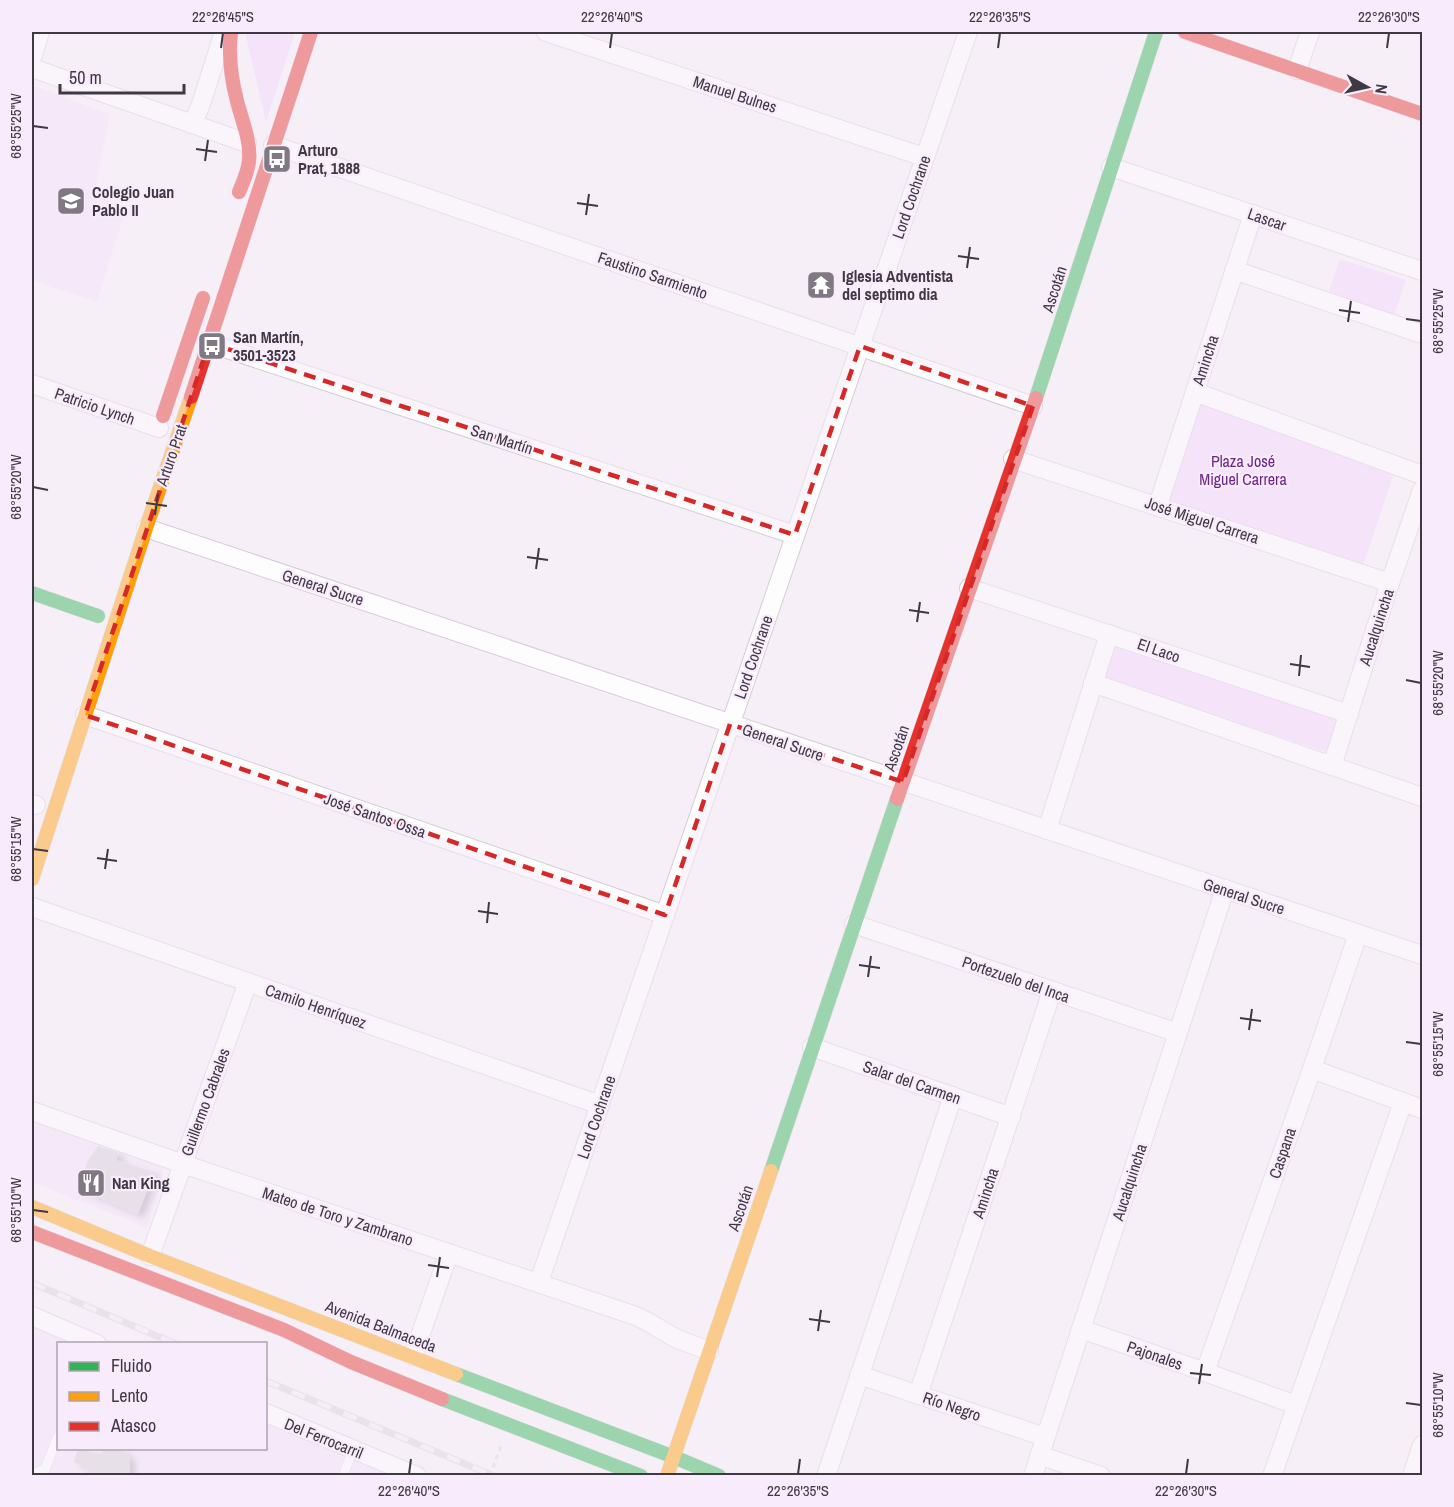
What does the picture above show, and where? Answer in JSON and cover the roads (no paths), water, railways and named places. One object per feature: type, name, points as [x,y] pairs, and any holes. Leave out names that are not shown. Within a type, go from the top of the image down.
[{"type":"main road","points":[[231,32],[229,42],[232,74],[249,160],[235,203]]},
{"type":"main road","name":"Arturo Prat","points":[[32,879],[311,32]]},
{"type":"main road","name":"Ascotán","points":[[667,1476],[1033,406],[1156,32]]},
{"type":"main road","points":[[1185,32],[1422,114]]},
{"type":"main road","name":"Arturo Prat","points":[[157,434],[208,282]]},
{"type":"main road","points":[[32,592],[97,622],[103,601]]},
{"type":"main road","name":"Avenida Balmaceda","points":[[32,1207],[150,1256],[719,1476]]},
{"type":"main road","points":[[32,1232],[273,1326],[378,1374],[641,1476]]},
{"type":"street","points":[[32,58],[40,32]]},
{"type":"street","points":[[193,124],[225,32]]},
{"type":"street","name":"Manuel Bulnes","points":[[546,32],[924,157]]},
{"type":"street","name":"Lord Cochrane","points":[[539,1282],[968,32]]},
{"type":"street","points":[[1297,70],[1310,32]]},
{"type":"street","points":[[32,68],[247,143]]},
{"type":"street","name":"Faustino Sarmiento","points":[[273,145],[1033,406]]},
{"type":"street","name":"Lascar","points":[[1111,167],[1422,271]]},
{"type":"street","name":"Amincha","points":[[1158,505],[1253,214]]},
{"type":"street","points":[[1234,270],[1422,334]]},
{"type":"street","name":"San Martín","points":[[209,343],[795,535]]},
{"type":"street","name":"Patricio Lynch","points":[[32,384],[157,434]]},
{"type":"street","points":[[1195,392],[1422,475]]},
{"type":"street","name":"José Miguel Carrera","points":[[1013,459],[1390,583]]},
{"type":"street","name":"Aucalquincha","points":[[1332,766],[1422,490]]},
{"type":"street","name":"General Sucre","points":[[146,528],[1422,954]]},
{"type":"street","name":"El Laco","points":[[969,588],[1348,714]]},
{"type":"street","points":[[1047,830],[1109,634]]},
{"type":"street","points":[[1094,683],[1422,797]]},
{"type":"street","name":"José Santos Ossa","points":[[85,715],[665,915]]},
{"type":"street","name":"Aucalquincha","points":[[1033,1476],[1225,889]]},
{"type":"street","name":"Camilo Henríquez","points":[[32,907],[600,1105]]},
{"type":"street","name":"Portezuelo del Inca","points":[[854,924],[1178,1033]]},
{"type":"street","name":"Caspana","points":[[1205,1372],[1358,934]]},
{"type":"street","name":"Guillermo Cabrales","points":[[150,1256],[248,982]]},
{"type":"street","name":"Amincha","points":[[918,1395],[1052,991]]},
{"type":"street","name":"Salar del Carmen","points":[[812,1047],[1011,1117]]},
{"type":"street","points":[[1312,1069],[1422,1109]]},
{"type":"street","points":[[826,1476],[953,1096]]},
{"type":"street","points":[[1272,1476],[1403,1102]]},
{"type":"street","name":"Mateo de Toro y Zambrano","points":[[32,1111],[636,1316],[675,1338],[709,1351]]},
{"type":"street","points":[[413,1356],[449,1253]]},
{"type":"street","points":[[32,1317],[92,1342]]},
{"type":"street","name":"Pajonales","points":[[1081,1329],[1296,1405]]},
{"type":"street","name":"Río Negro","points":[[860,1375],[1045,1437]]},
{"type":"street","name":"Del Ferrocarril","points":[[267,1413],[417,1476]]},
{"type":"street","points":[[1412,1476],[1422,1445]]},
{"type":"street","points":[[1039,1455],[1101,1476]]},
{"type":"lane","points":[[32,1474],[45,1469],[57,1439]]},
{"type":"lane","points":[[343,1476],[353,1449]]},
{"type":"railway","points":[[32,1283],[171,1342]]},
{"type":"railway","points":[[267,1381],[494,1476]]},
{"type":"place","name":"Arturo Prat, 1888","points":[[277,159]]},
{"type":"place","name":"Colegio Juan Pablo II","points":[[71,201]]},
{"type":"place","name":"Iglesia Adventista del septimo dia","points":[[821,285]]},
{"type":"place","name":"San Martín, 3501-3523","points":[[212,346]]},
{"type":"place","name":"Nan King","points":[[91,1183]]},
{"type":"park label","name":"Plaza José Miguel Carrera","points":[[1243,470]]}]
